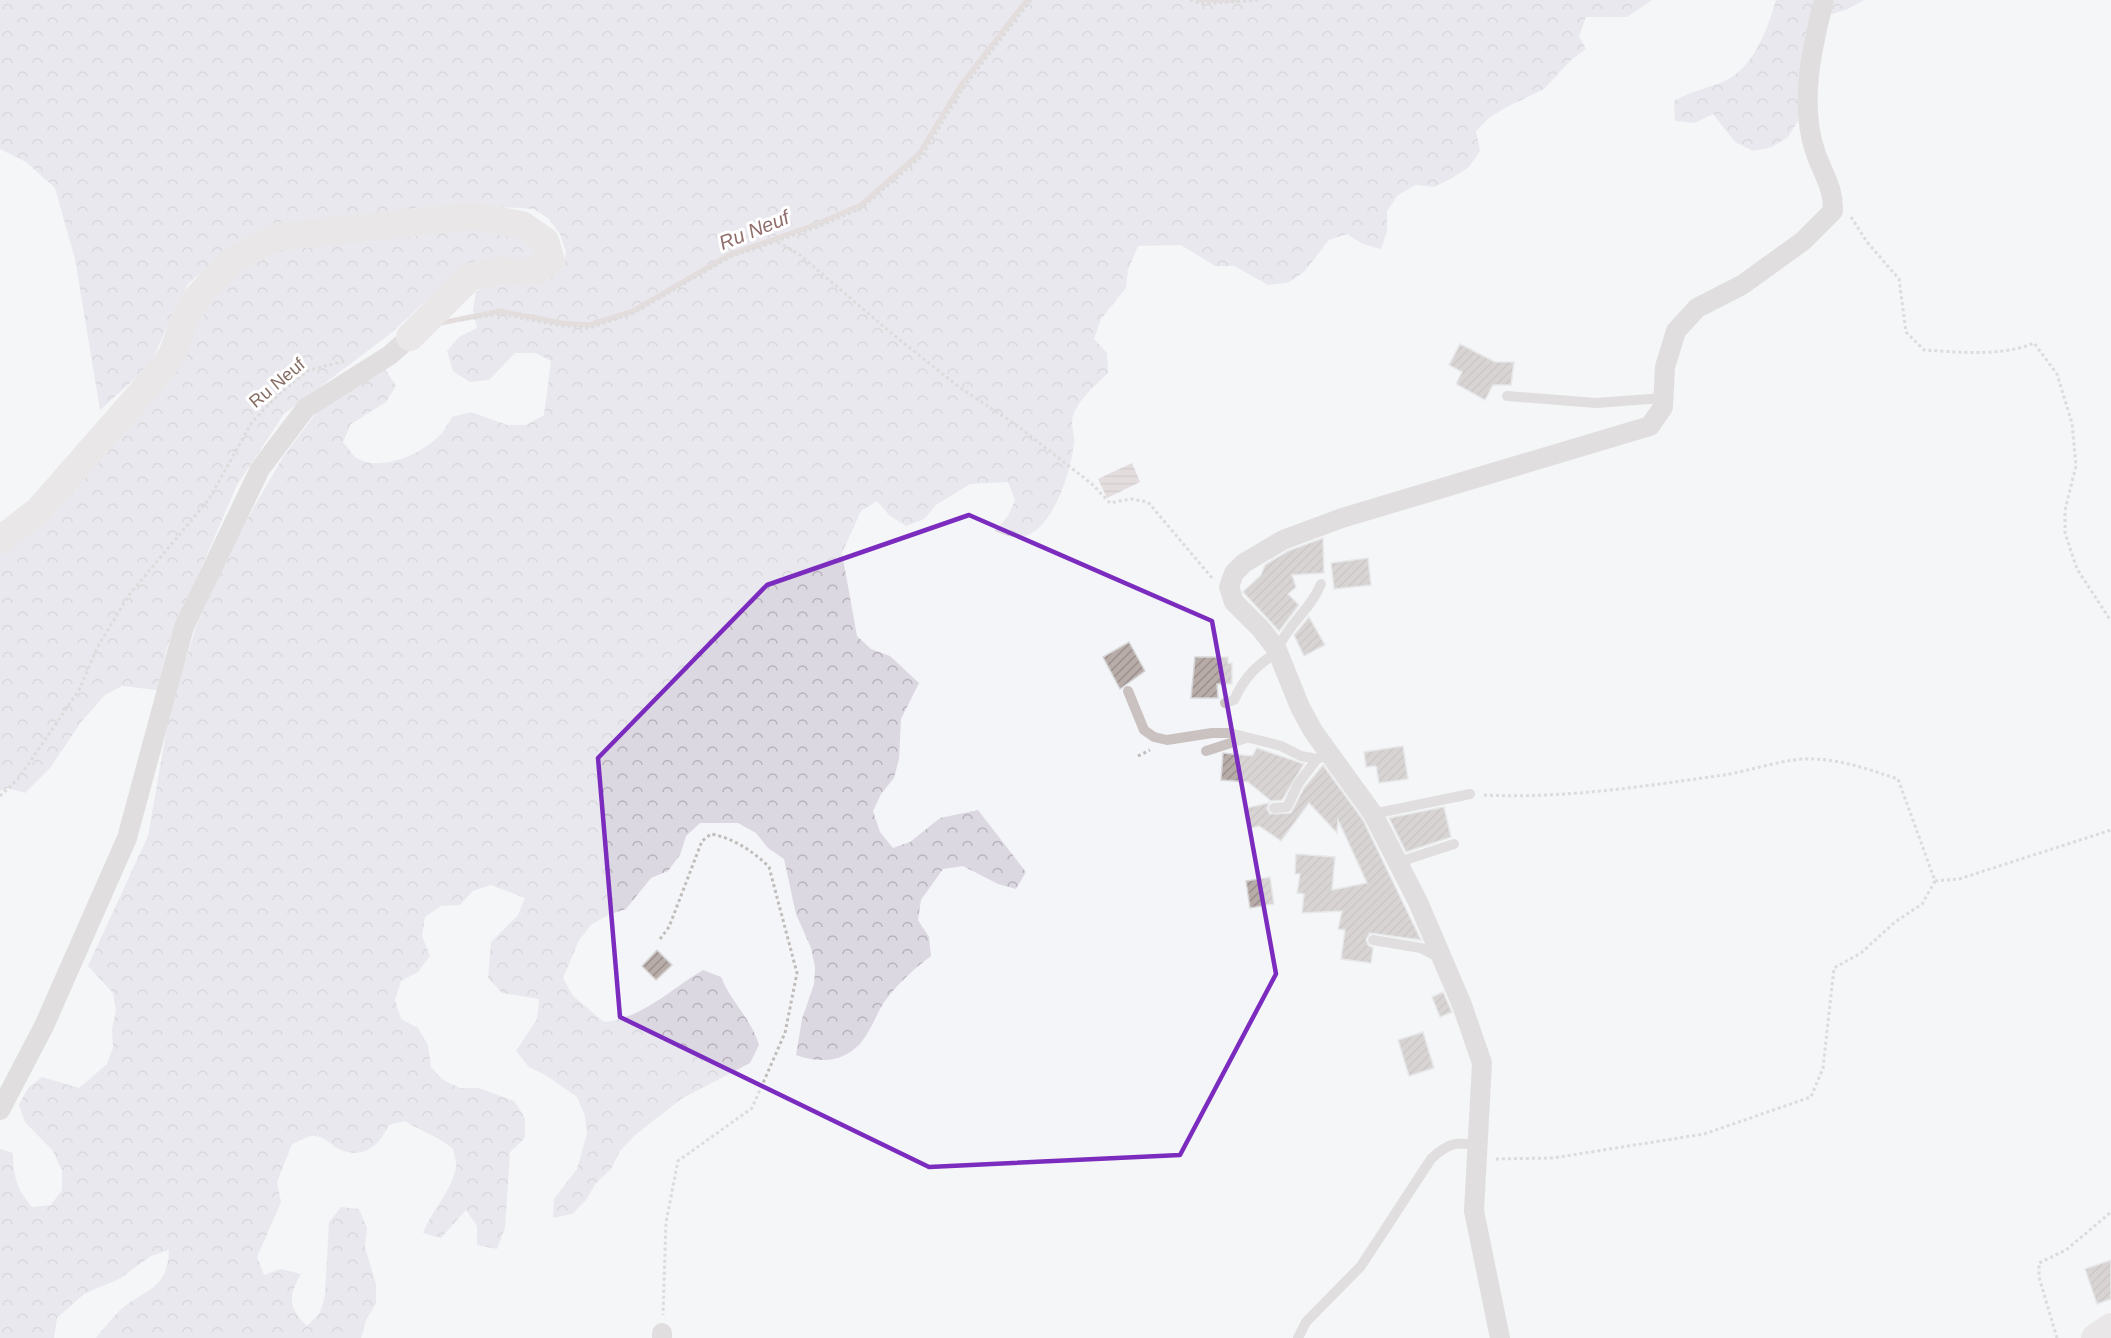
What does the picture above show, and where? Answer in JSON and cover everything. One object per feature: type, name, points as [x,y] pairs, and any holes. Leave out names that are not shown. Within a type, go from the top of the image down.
[{"type":"street","points":[[1500,1338],[1478,1240],[1474,1211],[1482,1064],[1443,959],[1399,862],[1373,814],[1324,757],[1277,651],[1261,629],[1234,602],[1229,587],[1234,573],[1244,563],[1283,540],[1342,518],[1650,426],[1663,407],[1665,367],[1676,332],[1697,308],[1742,285],[1803,241],[1833,211],[1834,195],[1814,150],[1808,103],[1816,32],[1824,0]]},
{"type":"street","points":[[0,540],[38,511],[151,382],[172,355],[186,317],[197,298],[230,262],[276,237],[472,216],[522,225],[545,241],[551,261],[534,272],[500,271],[470,277],[390,355],[306,408],[260,469],[184,627],[127,838],[44,1026],[0,1110]]},
{"type":"street","points":[[2095,1338],[2111,1327]]},
{"type":"lane","points":[[1508,396],[1596,403],[1664,398]]},
{"type":"lane","points":[[1225,703],[1234,700],[1240,687],[1260,662],[1277,651],[1292,622],[1315,599],[1321,584]]},
{"type":"lane","points":[[1128,691],[1144,730],[1154,737],[1167,740],[1212,733],[1250,737],[1324,757],[1298,784],[1287,807],[1274,808]]},
{"type":"lane","points":[[1206,751],[1250,737]]},
{"type":"lane","points":[[1373,814],[1470,794]]},
{"type":"lane","points":[[1399,862],[1454,844]]},
{"type":"lane","points":[[1373,940],[1421,948],[1443,959]]},
{"type":"lane","points":[[1298,1338],[1306,1322],[1361,1266],[1431,1159],[1443,1148],[1460,1141],[1476,1152]]},
{"type":"path","points":[[455,321],[500,314],[562,326],[590,328],[634,313],[730,257],[778,242],[862,208],[922,156],[964,87],[1031,0]]},
{"type":"path","points":[[1190,0],[1202,4],[1261,0]]},
{"type":"path","points":[[1834,195],[1866,242],[1899,279],[1906,332],[1924,350],[1973,353],[2020,349],[2034,343],[2057,374],[2072,423],[2076,466],[2065,510],[2066,533],[2077,569],[2111,621]]},
{"type":"path","points":[[778,242],[800,255],[959,387],[1024,431],[1092,484],[1110,503],[1131,499],[1148,502],[1194,559],[1234,602]]},
{"type":"path","name":"Ru Neuf","points":[[0,796],[18,779],[79,690],[97,648],[129,596],[209,498],[252,422],[280,393],[309,370],[332,362],[354,360]]},
{"type":"path","points":[[1470,794],[1525,797],[1583,793],[1726,774],[1812,758],[1856,765],[1898,779],[1935,881],[1922,904],[1895,922],[1861,953],[1834,968],[1823,1068],[1811,1097],[1704,1134],[1553,1158],[1476,1152]]},
{"type":"path","points":[[1935,881],[1959,879],[2111,830]]},
{"type":"path","points":[[660,939],[669,927],[702,841],[711,834],[725,837],[758,855],[769,867],[797,973],[785,1033],[752,1108],[678,1161],[666,1222],[662,1335]]},
{"type":"path","points":[[2058,1338],[2039,1277],[2040,1263],[2066,1250],[2111,1212]]},
{"type":"highlighted area","points":[[969,515],[1212,621],[1276,974],[1180,1155],[929,1167],[620,1017],[598,758],[767,585]]},
{"type":"green space","points":[[0,0],[1652,0],[1627,17],[1586,17],[1579,36],[1586,49],[1570,61],[1544,89],[1490,117],[1476,131],[1480,151],[1469,167],[1434,187],[1416,185],[1398,195],[1387,211],[1387,231],[1381,249],[1363,244],[1347,234],[1329,240],[1304,272],[1287,283],[1268,285],[1234,266],[1215,266],[1181,245],[1138,246],[1128,270],[1126,288],[1101,319],[1094,339],[1107,353],[1108,373],[1079,404],[1072,419],[1074,443],[1072,455],[1057,502],[1038,528],[1026,536],[1013,537],[995,531],[1008,516],[1015,500],[1008,482],[970,484],[936,505],[924,519],[906,526],[890,516],[877,501],[861,511],[842,553],[857,636],[871,649],[890,656],[919,683],[901,719],[899,759],[894,778],[881,794],[873,811],[880,832],[893,848],[910,842],[940,818],[978,810],[1026,872],[1016,889],[998,884],[963,866],[943,869],[921,900],[918,920],[929,937],[931,956],[906,977],[890,995],[861,1043],[853,1050],[827,1060],[796,1055],[802,1019],[814,984],[815,967],[811,948],[796,914],[784,859],[768,848],[756,833],[738,823],[700,823],[686,836],[680,855],[668,871],[651,878],[626,909],[608,915],[591,925],[579,940],[563,978],[573,996],[604,1022],[632,1015],[644,1009],[703,970],[721,977],[751,1026],[759,1045],[750,1063],[681,1099],[634,1136],[620,1151],[611,1169],[596,1183],[586,1200],[572,1214],[553,1218],[554,1199],[577,1169],[587,1134],[585,1116],[577,1097],[547,1076],[529,1067],[516,1051],[537,1019],[539,999],[502,993],[488,978],[491,942],[518,915],[525,898],[491,885],[473,891],[460,905],[441,906],[425,917],[422,936],[430,956],[418,972],[401,981],[395,1000],[401,1019],[418,1028],[428,1045],[431,1067],[443,1080],[460,1088],[479,1088],[514,1101],[525,1118],[525,1138],[510,1152],[505,1228],[497,1249],[477,1245],[477,1226],[466,1210],[441,1238],[423,1233],[450,1185],[456,1168],[453,1149],[442,1141],[405,1121],[389,1125],[377,1143],[366,1151],[352,1153],[344,1151],[320,1137],[310,1136],[292,1144],[277,1182],[281,1202],[257,1257],[264,1275],[281,1269],[301,1274],[294,1289],[292,1302],[296,1314],[307,1326],[320,1313],[325,1295],[329,1222],[341,1207],[359,1209],[367,1228],[365,1247],[376,1284],[376,1303],[366,1320],[361,1338],[96,1338],[120,1310],[158,1283],[166,1270],[169,1250],[151,1256],[119,1279],[84,1294],[57,1318],[54,1338],[0,1338],[0,1149],[13,1153],[17,1182],[32,1207],[51,1205],[62,1190],[62,1171],[53,1151],[25,1122],[19,1105],[28,1088],[42,1077],[79,1088],[107,1064],[113,1047],[112,1029],[116,1011],[113,993],[88,966],[148,836],[171,705],[197,624],[234,542],[283,457],[320,408],[385,369],[396,386],[386,402],[351,424],[343,442],[355,457],[365,462],[389,462],[413,454],[434,440],[452,417],[471,412],[507,425],[526,425],[544,415],[551,361],[535,353],[515,353],[489,380],[470,382],[453,371],[447,351],[459,337],[477,328],[473,311],[476,292],[493,282],[548,279],[563,269],[566,252],[560,234],[549,219],[534,209],[472,205],[223,254],[188,284],[149,366],[100,410],[75,259],[55,188],[26,162],[0,149]]},
{"type":"green space","points":[[1776,0],[1864,0],[1846,10],[1810,20],[1800,80],[1798,121],[1788,137],[1772,147],[1753,151],[1735,142],[1713,114],[1695,123],[1675,121],[1674,101],[1725,81],[1735,75],[1752,57],[1764,34]]},
{"type":"green space","points":[[473,228],[520,234],[537,246],[538,258],[469,270],[430,297],[390,334],[284,414],[237,485],[168,644],[157,690],[122,686],[105,695],[81,722],[50,768],[25,793],[8,788],[0,791],[0,550],[234,273],[281,247]]},
{"type":"shaded area","points":[[1132,463],[1140,482],[1107,498],[1098,479]]},
{"type":"building","points":[[1460,344],[1495,362],[1514,362],[1511,385],[1493,385],[1485,400],[1456,384],[1462,372],[1449,365]]},
{"type":"building","points":[[1323,538],[1324,573],[1292,575],[1296,587],[1288,594],[1299,605],[1279,631],[1243,592],[1261,575],[1265,565],[1288,551]]},
{"type":"building","points":[[1368,558],[1371,585],[1334,589],[1331,563]]},
{"type":"building","points":[[1309,617],[1325,645],[1304,656],[1294,635]]},
{"type":"building","points":[[1129,642],[1145,671],[1120,689],[1103,657]]},
{"type":"building","points":[[1195,657],[1228,657],[1228,663],[1232,663],[1232,684],[1217,684],[1218,698],[1191,698]]},
{"type":"building","points":[[1403,746],[1408,779],[1379,783],[1376,766],[1366,767],[1364,752]]},
{"type":"building","points":[[1257,748],[1304,764],[1282,800],[1271,801],[1248,782],[1221,780],[1223,753],[1252,756]]},
{"type":"building","points":[[1323,765],[1363,820],[1421,940],[1370,933],[1366,939],[1368,945],[1373,948],[1371,963],[1341,959],[1345,930],[1338,929],[1342,911],[1302,913],[1304,894],[1297,893],[1300,874],[1295,874],[1296,854],[1335,857],[1332,890],[1367,883],[1338,820],[1337,833],[1309,803],[1281,841],[1259,826],[1251,828],[1246,808],[1269,803],[1267,809],[1270,814],[1291,813],[1304,788]]},
{"type":"building","points":[[1444,807],[1451,837],[1406,852],[1389,818]]},
{"type":"building","points":[[1270,877],[1274,904],[1250,908],[1246,881]]},
{"type":"building","points":[[657,950],[672,965],[656,980],[642,966]]},
{"type":"building","points":[[1443,992],[1452,1012],[1440,1017],[1432,997]]},
{"type":"building","points":[[1423,1032],[1434,1068],[1409,1076],[1398,1040]]},
{"type":"building","points":[[2111,1260],[2111,1299],[2097,1304],[2085,1269]]},
{"type":"waterway","name":"Ru Neuf","points":[[441,323],[500,311],[562,323],[589,325],[633,311],[729,255],[817,224],[861,205],[919,154],[961,85],[1027,0]]},
{"type":"waterway","name":"Ru Neuf","points":[[1198,0],[1237,0]]}]
